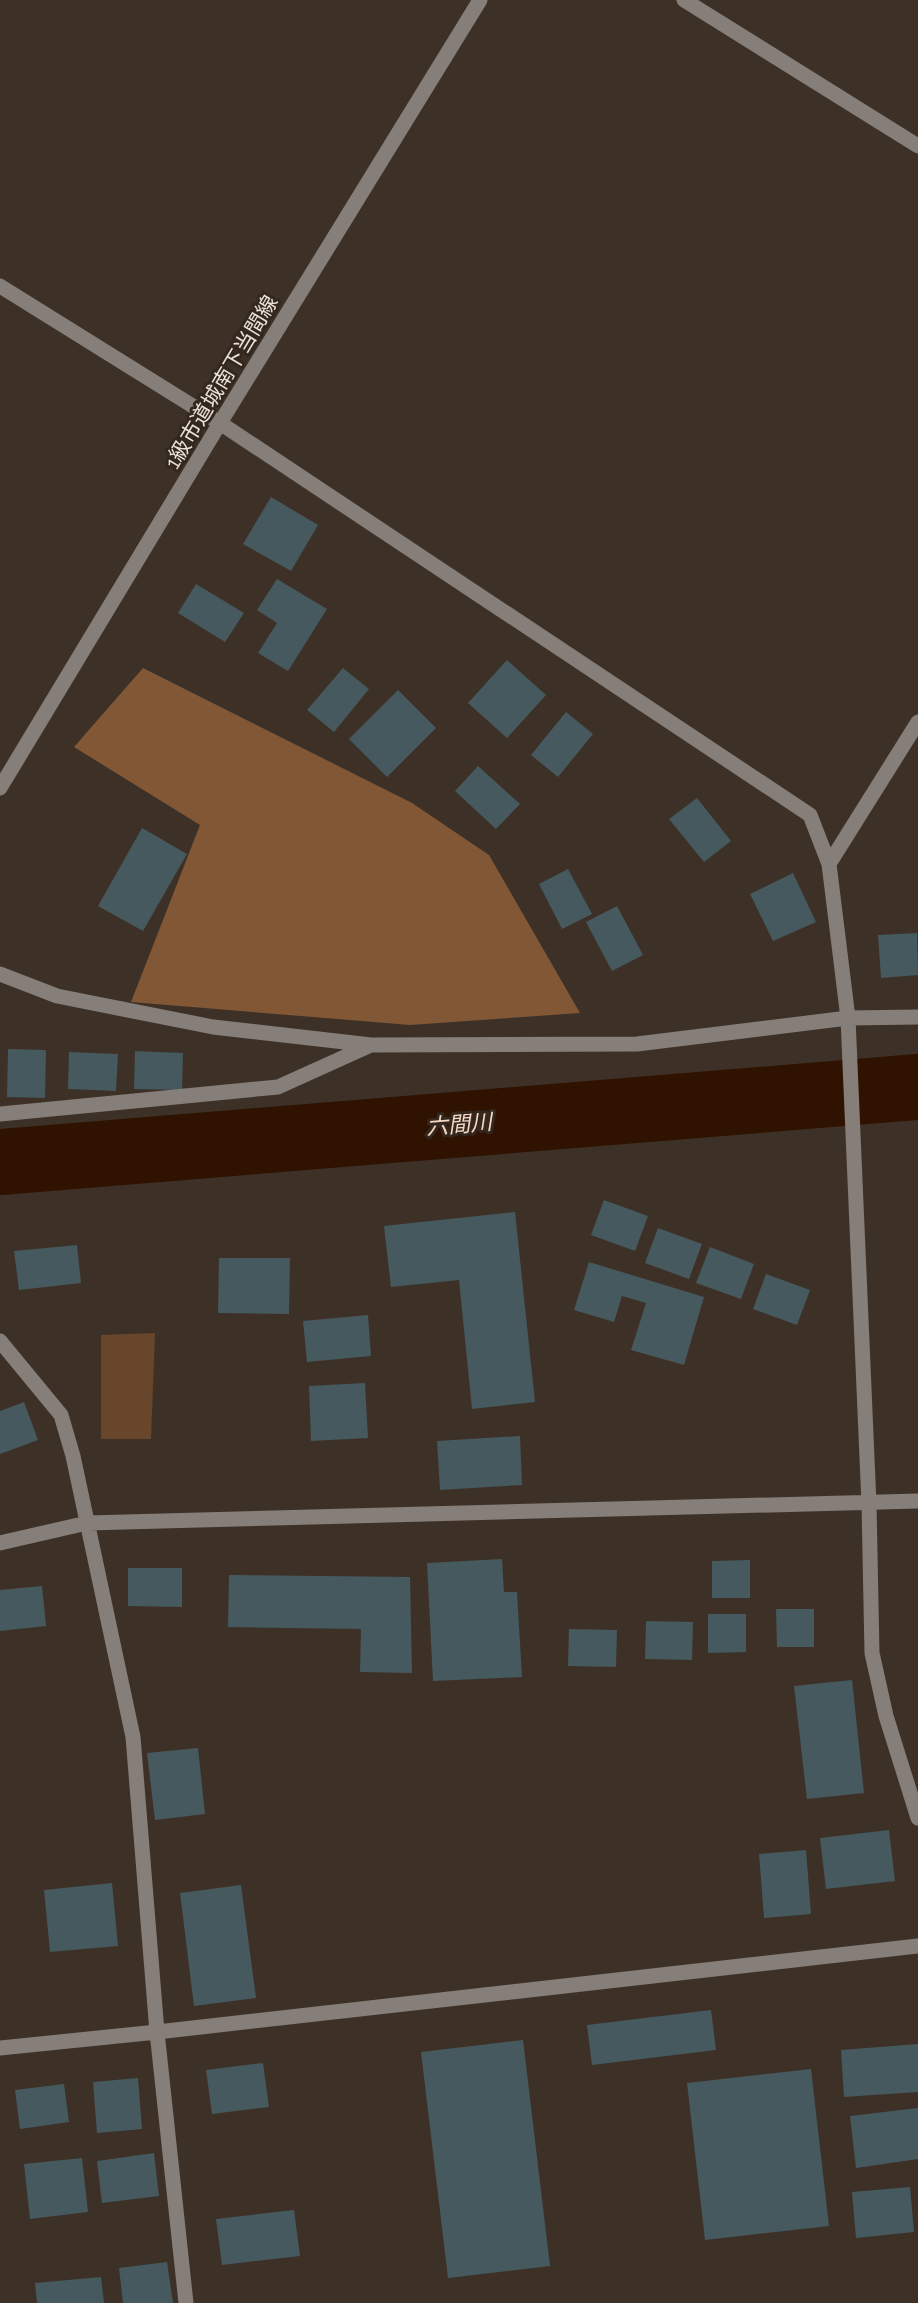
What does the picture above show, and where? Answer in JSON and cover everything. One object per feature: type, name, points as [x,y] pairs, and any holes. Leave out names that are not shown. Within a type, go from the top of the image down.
[{"type":"street","name":"1級市道城南下当間線","points":[[0,788],[220,423],[480,0]]},
{"type":"street","points":[[684,0],[918,146]]},
{"type":"street","points":[[0,286],[220,423],[810,815],[830,864],[848,1018],[869,1503],[872,1653],[886,1716],[918,1818]]},
{"type":"street","points":[[830,864],[918,722]]},
{"type":"street","points":[[0,974],[57,996],[202,1025],[371,1045],[637,1044],[848,1018],[918,1017]]},
{"type":"street","points":[[0,1114],[278,1087],[371,1045]]},
{"type":"street","points":[[0,1341],[61,1415],[73,1456],[133,1737],[157,2032],[186,2303]]},
{"type":"street","points":[[0,1543],[87,1523],[918,1501]]},
{"type":"street","points":[[0,2048],[918,1946]]},
{"type":"shaded area","points":[[143,668],[412,803],[489,855],[580,1013],[410,1025],[131,1002],[200,825],[74,747]]},
{"type":"shaded area","points":[[155,1333],[151,1439],[101,1439],[101,1335]]},
{"type":"building","points":[[271,497],[318,525],[291,571],[243,544]]},
{"type":"building","points":[[277,579],[327,609],[288,671],[258,653],[277,623],[257,610]]},
{"type":"building","points":[[196,584],[244,613],[225,642],[178,613]]},
{"type":"building","points":[[507,660],[546,695],[507,738],[468,703]]},
{"type":"building","points":[[343,668],[369,689],[334,732],[307,710]]},
{"type":"building","points":[[398,690],[436,728],[387,777],[349,739]]},
{"type":"building","points":[[566,712],[593,734],[558,777],[531,755]]},
{"type":"building","points":[[478,766],[520,804],[496,829],[455,791]]},
{"type":"building","points":[[697,798],[731,841],[704,862],[669,819]]},
{"type":"building","points":[[142,828],[187,854],[143,931],[98,906]]},
{"type":"building","points":[[568,869],[592,914],[562,929],[539,884]]},
{"type":"building","points":[[793,873],[816,922],[773,941],[750,894]]},
{"type":"building","points":[[617,906],[643,955],[612,971],[586,922]]},
{"type":"building","points":[[917,933],[918,975],[881,978],[878,935]]},
{"type":"building","points":[[8,1049],[46,1050],[45,1098],[7,1097]]},
{"type":"building","points":[[135,1051],[183,1053],[182,1090],[134,1089]]},
{"type":"building","points":[[69,1052],[118,1054],[116,1091],[68,1089]]},
{"type":"building","points":[[604,1200],[648,1216],[635,1251],[591,1235]]},
{"type":"building","points":[[515,1212],[535,1402],[472,1409],[459,1280],[391,1287],[384,1226]]},
{"type":"building","points":[[658,1228],[702,1244],[689,1279],[645,1263]]},
{"type":"building","points":[[77,1245],[81,1283],[19,1290],[14,1251]]},
{"type":"building","points":[[710,1247],[754,1264],[741,1299],[696,1283]]},
{"type":"building","points":[[219,1258],[290,1258],[289,1314],[218,1313]]},
{"type":"building","points":[[589,1262],[704,1297],[684,1365],[631,1350],[646,1303],[622,1296],[614,1322],[574,1310]]},
{"type":"building","points":[[766,1274],[810,1290],[797,1325],[753,1309]]},
{"type":"building","points":[[368,1315],[371,1356],[307,1362],[303,1321]]},
{"type":"building","points":[[365,1383],[368,1438],[311,1441],[309,1386]]},
{"type":"building","points":[[24,1402],[38,1440],[0,1454],[0,1411]]},
{"type":"building","points":[[520,1436],[522,1485],[440,1490],[437,1441]]},
{"type":"building","points":[[502,1559],[504,1592],[517,1592],[522,1677],[433,1681],[427,1563]]},
{"type":"building","points":[[750,1560],[750,1598],[712,1598],[712,1561]]},
{"type":"building","points":[[128,1568],[182,1568],[182,1607],[128,1606]]},
{"type":"building","points":[[229,1575],[410,1577],[412,1673],[360,1672],[361,1629],[228,1627]]},
{"type":"building","points":[[42,1586],[46,1626],[0,1631],[0,1590]]},
{"type":"building","points":[[776,1609],[814,1609],[814,1647],[777,1647]]},
{"type":"building","points":[[708,1614],[746,1614],[746,1652],[708,1653]]},
{"type":"building","points":[[646,1621],[693,1622],[692,1660],[645,1659]]},
{"type":"building","points":[[569,1629],[617,1630],[616,1667],[568,1666]]},
{"type":"building","points":[[852,1680],[864,1793],[807,1799],[794,1686]]},
{"type":"building","points":[[198,1748],[205,1814],[155,1820],[147,1753]]},
{"type":"building","points":[[889,1830],[895,1881],[826,1889],[820,1838]]},
{"type":"building","points":[[806,1850],[811,1914],[764,1918],[759,1854]]},
{"type":"building","points":[[112,1883],[118,1946],[50,1952],[44,1890]]},
{"type":"building","points":[[241,1885],[256,1998],[194,2006],[180,1893]]},
{"type":"building","points":[[711,2010],[716,2050],[592,2065],[587,2025]]},
{"type":"building","points":[[523,2040],[550,2266],[448,2278],[421,2052]]},
{"type":"building","points":[[918,2044],[918,2092],[844,2097],[841,2050]]},
{"type":"building","points":[[263,2063],[269,2107],[212,2114],[206,2070]]},
{"type":"building","points":[[811,2069],[829,2226],[705,2240],[687,2083]]},
{"type":"building","points":[[138,2078],[142,2129],[97,2133],[93,2082]]},
{"type":"building","points":[[64,2084],[69,2122],[20,2129],[15,2090]]},
{"type":"building","points":[[918,2108],[918,2159],[856,2168],[850,2116]]},
{"type":"building","points":[[154,2153],[159,2196],[102,2203],[97,2161]]},
{"type":"building","points":[[82,2158],[88,2212],[30,2219],[24,2164]]},
{"type":"building","points":[[910,2187],[914,2232],[856,2238],[852,2192]]},
{"type":"building","points":[[294,2210],[300,2256],[222,2265],[216,2219]]},
{"type":"building","points":[[167,2262],[173,2303],[123,2303],[119,2268]]},
{"type":"building","points":[[101,2277],[104,2303],[37,2303],[35,2283]]},
{"type":"waterway","name":"六間川","points":[[0,1162],[918,1087]]}]
